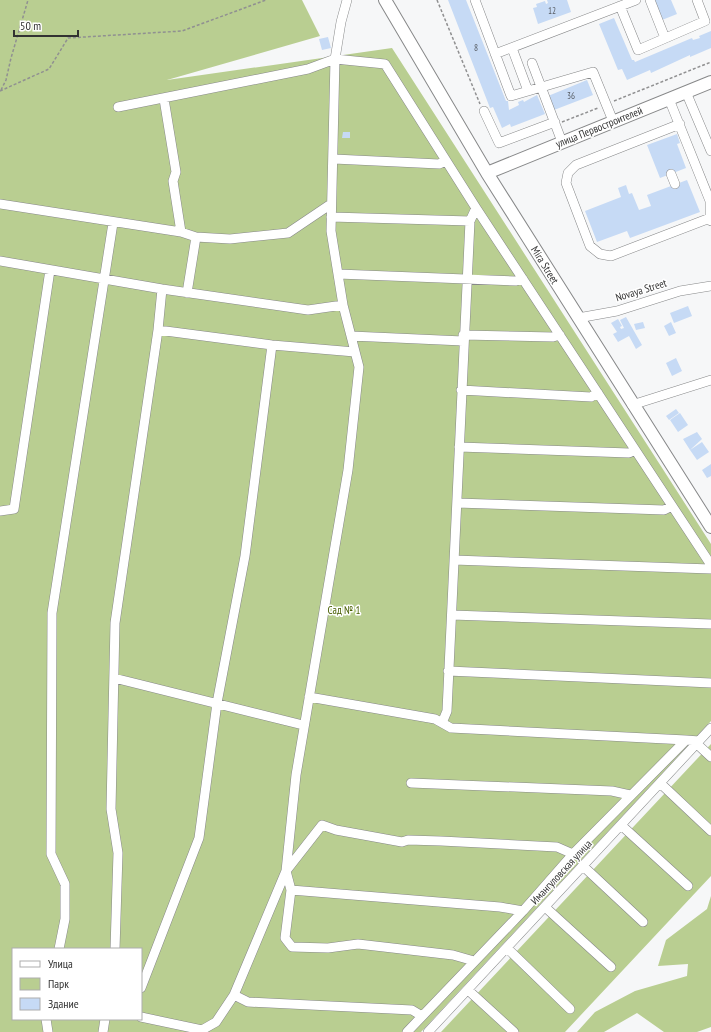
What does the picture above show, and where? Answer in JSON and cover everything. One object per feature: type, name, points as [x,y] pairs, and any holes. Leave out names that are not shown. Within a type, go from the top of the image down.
[{"type":"main road","name":"Mira Street","points":[[385,0],[486,173],[632,405],[711,527]]},
{"type":"main road","name":"улица Первостроителей","points":[[486,173],[711,82]]},
{"type":"street","points":[[347,0],[334,59],[334,159],[330,204],[331,231],[343,305],[359,367],[348,470],[303,724],[296,775],[286,871],[291,890],[285,938],[292,947],[328,948],[358,944],[453,955],[474,961]]},
{"type":"street","points":[[475,0],[511,96],[593,72],[613,121]]},
{"type":"street","points":[[495,54],[636,0]]},
{"type":"street","points":[[650,0],[665,38]]},
{"type":"street","points":[[620,6],[638,50],[705,21],[697,0]]},
{"type":"street","points":[[512,48],[528,91]]},
{"type":"street","points":[[118,107],[308,69],[334,59],[385,64],[476,208],[711,566]]},
{"type":"street","points":[[532,63],[562,142]]},
{"type":"street","points":[[686,92],[711,151]]},
{"type":"street","points":[[670,98],[710,201],[710,220],[611,256],[600,254],[590,246],[566,183],[568,173],[576,165],[680,124]]},
{"type":"street","points":[[164,99],[176,172],[173,181],[181,232]]},
{"type":"street","points":[[484,111],[499,142],[555,123]]},
{"type":"street","points":[[334,159],[439,164],[446,161]]},
{"type":"street","points":[[671,174],[675,184]]},
{"type":"street","points":[[0,204],[113,223],[181,232],[196,237],[230,239],[288,233],[330,204]]},
{"type":"street","points":[[442,723],[447,711],[466,279],[470,220],[476,208]]},
{"type":"street","points":[[331,217],[470,220]]},
{"type":"street","points":[[59,948],[64,919],[64,884],[51,854],[52,613],[113,223]]},
{"type":"street","points":[[188,293],[196,237]]},
{"type":"street","points":[[0,261],[104,280],[308,310],[343,305]]},
{"type":"street","points":[[0,511],[14,510],[50,270]]},
{"type":"street","points":[[338,274],[516,281],[523,279]]},
{"type":"street","name":"Novaya Street","points":[[578,318],[617,311],[680,291],[711,286]]},
{"type":"street","points":[[115,948],[118,853],[111,809],[115,623],[158,330],[162,289]]},
{"type":"street","points":[[158,330],[272,346],[355,352]]},
{"type":"street","points":[[351,336],[463,338],[553,337],[560,335]]},
{"type":"street","points":[[142,985],[199,838],[217,704],[245,556],[272,346]]},
{"type":"street","points":[[632,405],[711,380]]},
{"type":"street","points":[[461,390],[591,397],[598,393]]},
{"type":"street","points":[[459,447],[630,453],[635,450]]},
{"type":"street","points":[[457,503],[664,510],[672,506]]},
{"type":"street","points":[[454,560],[711,569]]},
{"type":"street","points":[[452,615],[711,624]]},
{"type":"street","points":[[448,671],[711,683]]},
{"type":"street","points":[[114,678],[303,724]]},
{"type":"street","points":[[309,697],[435,719],[451,728],[686,740],[698,742],[711,757]]},
{"type":"street","name":"Имангуловская улица","points":[[429,1031],[711,728]]},
{"type":"street","points":[[407,1032],[523,911],[573,854],[686,740]]},
{"type":"street","points":[[411,783],[612,791],[630,795]]},
{"type":"street","points":[[660,783],[711,830]]},
{"type":"street","points":[[142,1017],[202,1030],[216,1022],[234,995],[286,871],[322,825],[336,830],[402,842],[408,840],[421,840],[557,846],[573,854]]},
{"type":"street","points":[[622,825],[688,886]]},
{"type":"street","points":[[583,866],[643,922]]},
{"type":"street","points":[[291,890],[500,907],[523,911]]},
{"type":"street","points":[[545,907],[611,967]]},
{"type":"street","points":[[507,948],[570,1009]]},
{"type":"street","points":[[468,990],[514,1032]]},
{"type":"street","points":[[234,995],[248,1002],[412,1010],[422,1016]]},
{"type":"street","points":[[46,1020],[48,1032]]},
{"type":"street","points":[[103,1032],[105,1020]]},
{"type":"path","points":[[1,90],[6,80],[28,0]]},
{"type":"path","points":[[1,90],[49,69],[68,38],[182,31],[266,0]]},
{"type":"path","points":[[437,0],[484,111]]},
{"type":"path","points":[[555,123],[711,62]]},
{"type":"green space","name":"Сад № 1","points":[[0,0],[302,0],[320,36],[167,80],[392,48],[711,544],[711,721],[421,1032],[0,1032]]},
{"type":"green space","points":[[711,744],[711,876],[565,1032],[441,1032]]},
{"type":"green space","points":[[711,896],[711,1027],[697,1032],[664,1032],[637,1013],[604,1032],[577,1032],[595,1012],[635,991],[687,976],[688,964],[658,966],[666,940],[707,909]]},
{"type":"building","points":[[448,0],[466,0],[506,101],[508,101],[509,110],[519,105],[518,102],[523,100],[524,102],[537,95],[545,114],[511,127],[510,124],[502,128],[493,107],[490,108]]},
{"type":"building","points":[[547,0],[567,0],[571,12],[538,24],[533,8],[537,7],[536,4],[545,1],[546,4],[548,3]]},
{"type":"building","points":[[654,0],[671,0],[677,14],[662,20]]},
{"type":"building","points":[[614,18],[632,60],[635,62],[692,38],[693,40],[700,38],[699,36],[711,31],[711,48],[690,57],[690,55],[651,73],[650,70],[627,80],[622,69],[618,70],[599,24]]},
{"type":"building","points":[[328,37],[331,48],[322,50],[319,39]]},
{"type":"building","points":[[587,80],[593,95],[554,110],[548,96]]},
{"type":"building","points":[[343,132],[350,132],[350,138],[342,138]]},
{"type":"building","points":[[677,134],[680,143],[677,144],[686,168],[660,178],[647,145]]},
{"type":"building","points":[[687,180],[700,212],[630,238],[627,231],[597,242],[585,211],[621,197],[618,188],[626,185],[629,194],[632,193],[639,210],[651,206],[647,195]]},
{"type":"building","points":[[688,306],[692,316],[674,323],[670,313]]},
{"type":"building","points":[[626,317],[642,345],[636,349],[629,336],[618,342],[613,334],[617,332],[611,323],[618,319],[622,326],[620,327],[621,329],[624,328],[620,320]]},
{"type":"building","points":[[643,322],[645,328],[636,330],[634,324]]},
{"type":"building","points":[[671,322],[676,333],[669,336],[664,326]]},
{"type":"building","points":[[676,358],[682,371],[672,376],[666,363]]},
{"type":"building","points":[[676,409],[679,413],[669,420],[666,416]]},
{"type":"building","points":[[680,413],[688,425],[678,432],[670,420]]},
{"type":"building","points":[[697,432],[702,439],[690,450],[683,439]]},
{"type":"building","points":[[702,442],[709,452],[697,460],[690,450]]},
{"type":"building","points":[[711,464],[711,476],[707,478],[702,470]]}]
